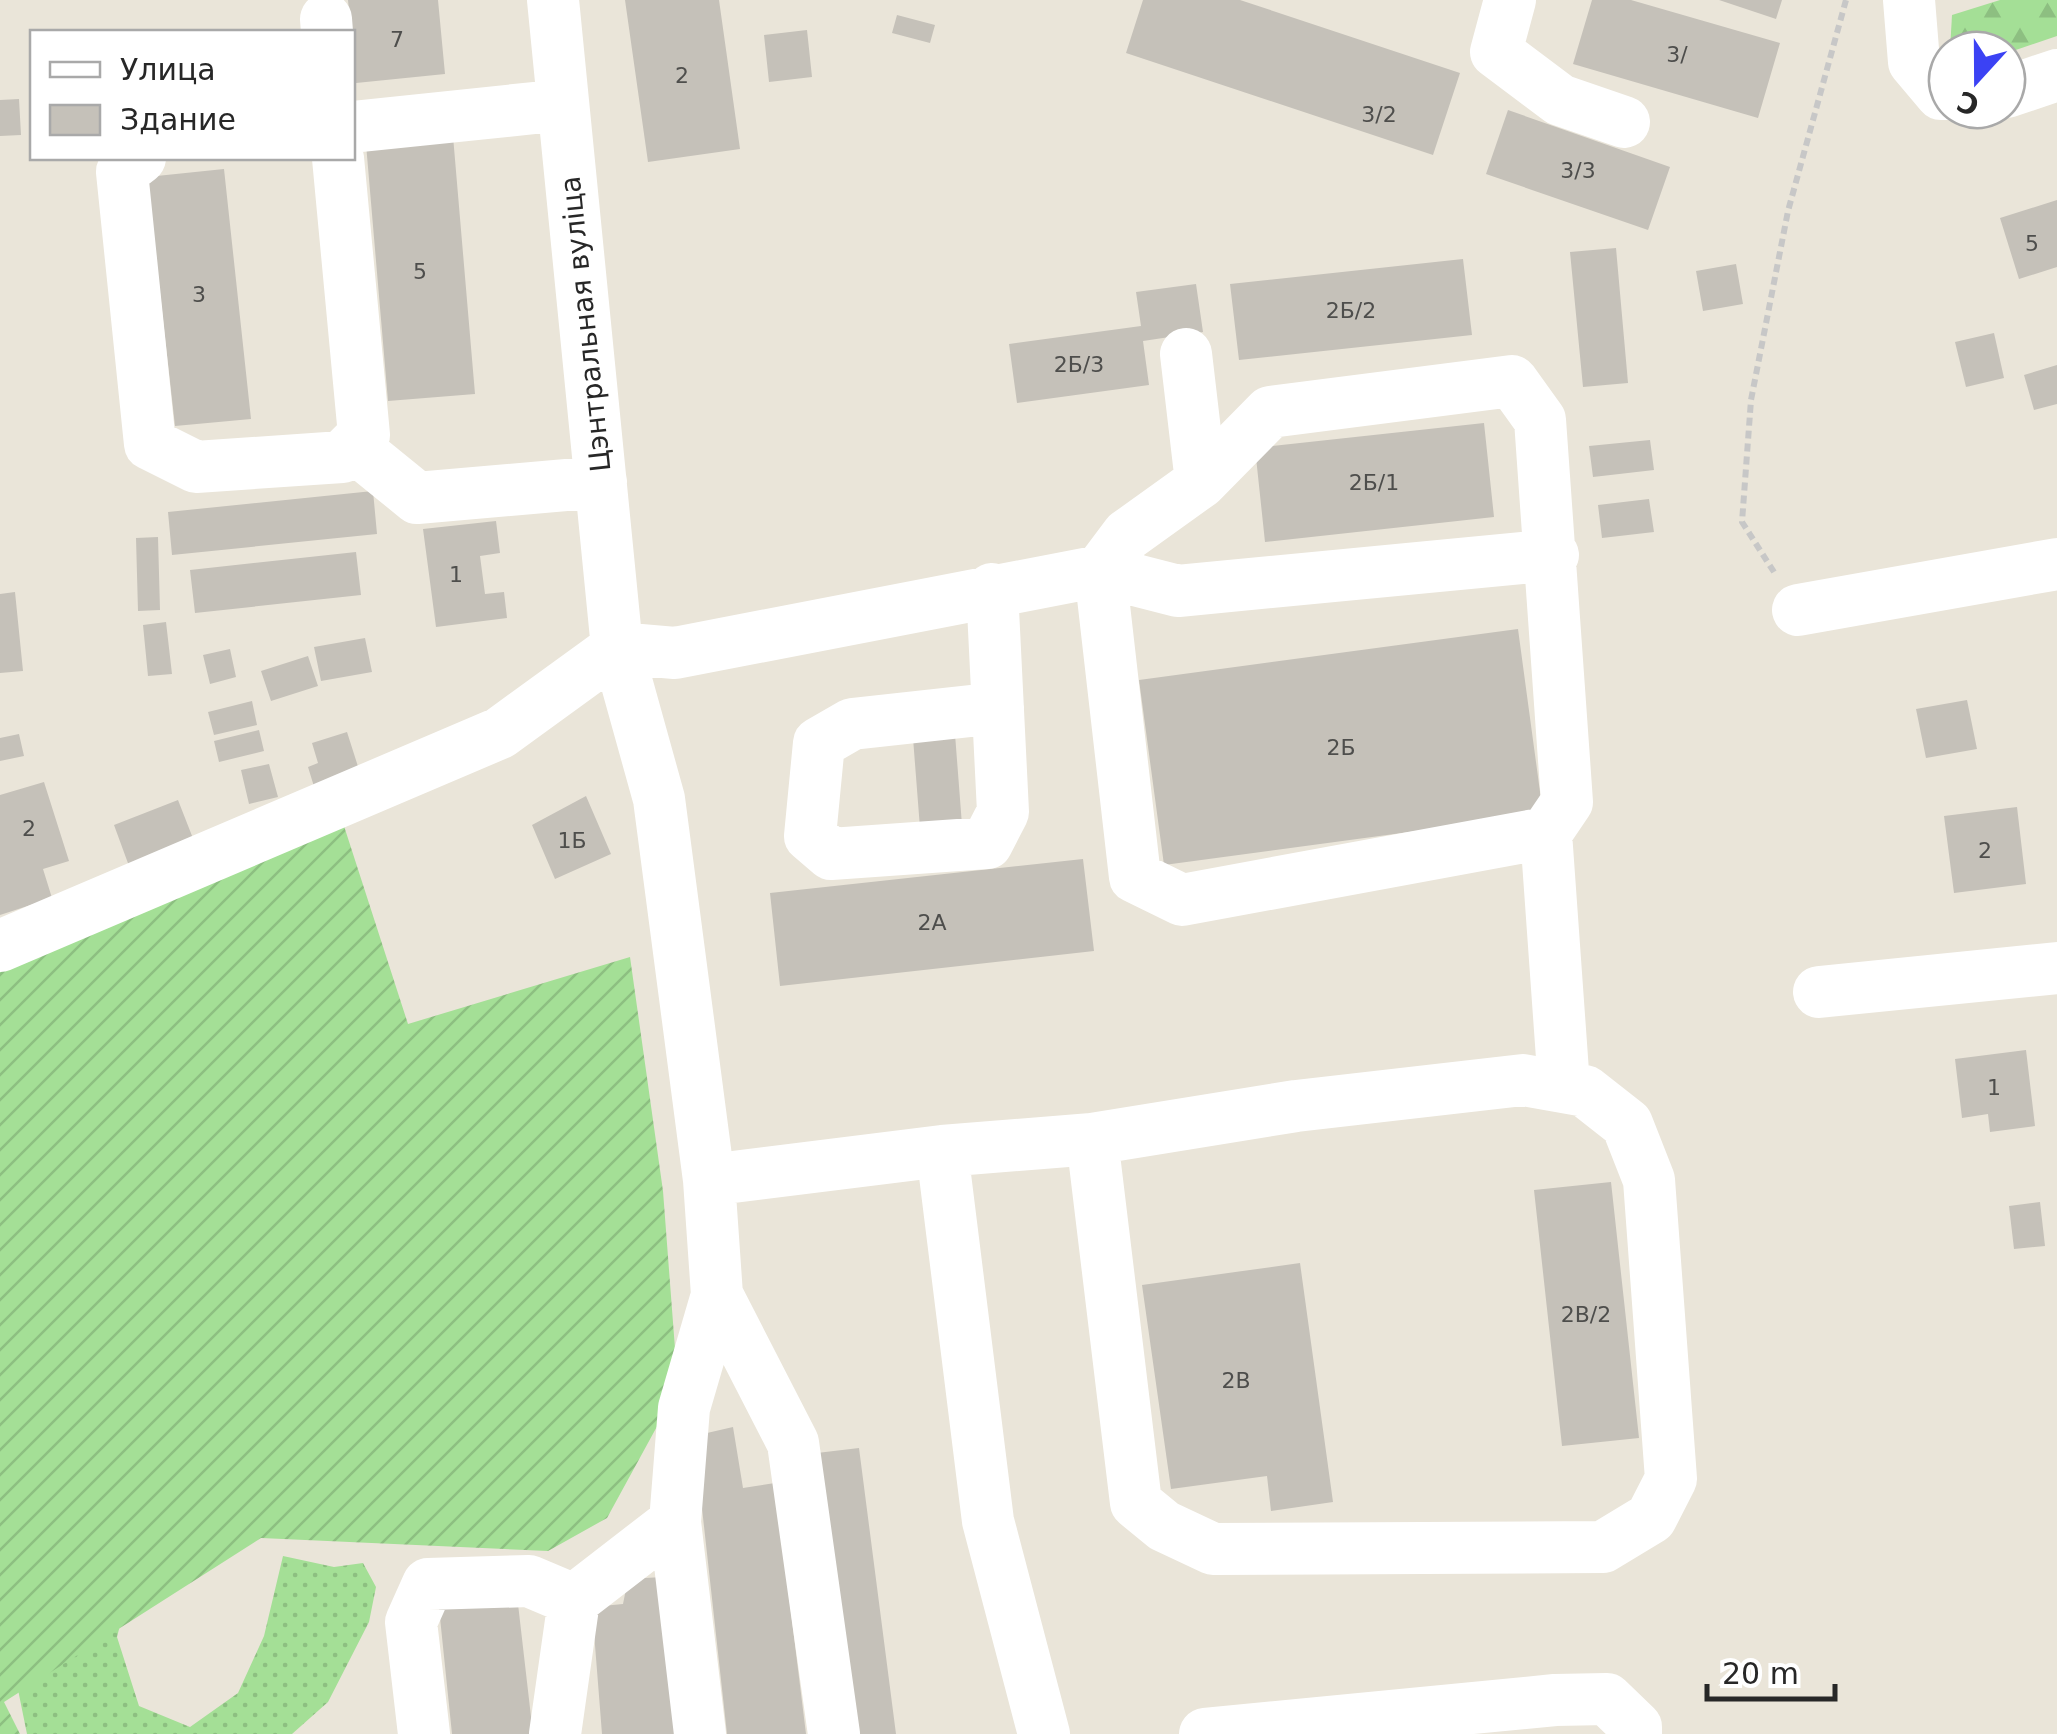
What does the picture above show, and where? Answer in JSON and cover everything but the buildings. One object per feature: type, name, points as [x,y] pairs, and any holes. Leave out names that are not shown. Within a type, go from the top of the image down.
[{"type":"street","name":"Цэнтральная вуліца","points":[[553,0],[618,648],[659,800],[709,1180],[717,1295]]},
{"type":"street","points":[[1510,0],[1496,52],[1560,100],[1624,122]]},
{"type":"street","points":[[1909,0],[1914,62],[1927,77]]},
{"type":"street","points":[[2027,85],[2057,75]]},
{"type":"street","points":[[355,127],[564,105]]},
{"type":"street","points":[[137,160],[122,172],[150,444],[196,467],[342,456],[364,435],[338,160]]},
{"type":"street","points":[[1186,354],[1202,482]]},
{"type":"street","points":[[1546,833],[1182,900],[1135,878],[1100,571],[1127,535],[1202,482],[1270,412],[1512,381],[1540,420],[1553,556],[1567,802],[1546,833],[1564,1086]]},
{"type":"street","points":[[353,446],[417,498],[601,482]]},
{"type":"street","points":[[0,946],[500,733],[618,648],[675,652],[1100,571],[1178,591],[1553,556]]},
{"type":"street","points":[[1798,610],[2057,564]]},
{"type":"street","points":[[992,589],[998,708]]},
{"type":"street","points":[[1819,992],[2057,968]]},
{"type":"street","points":[[709,1180],[942,1150],[1092,1139],[1296,1106],[1523,1080],[1585,1091],[1627,1124],[1649,1180],[1671,1478],[1651,1518],[1603,1547],[1213,1549],[1164,1526],[1136,1503],[1092,1139]]},
{"type":"street","points":[[942,1150],[988,1521],[1044,1734]]},
{"type":"street","points":[[700,1734],[675,1522],[684,1408],[717,1295]]},
{"type":"street","points":[[717,1295],[794,1443],[834,1734]]},
{"type":"street","points":[[555,1734],[574,1600],[675,1522]]},
{"type":"street","points":[[424,1734],[411,1622],[428,1584],[529,1582],[574,1600]]},
{"type":"street","points":[[1205,1734],[1607,1698],[1636,1727],[1636,1734]]},
{"type":"path","points":[[1798,610],[1742,522],[1752,400],[1788,211],[1846,0]]},
{"type":"green space","points":[[2000,0],[2057,0],[2057,36],[2027,46],[2027,30],[1951,30],[1952,15]]},
{"type":"green space","points":[[344,826],[408,1024],[630,957],[663,1191],[678,1388],[607,1518],[548,1551],[261,1538],[4,1702],[20,1734],[0,1734],[0,969]]},
{"type":"green space","points":[[0,1400],[130,1586],[117,1637],[139,1706],[190,1727],[238,1693],[264,1636],[283,1556],[334,1567],[363,1563],[376,1587],[369,1622],[328,1702],[292,1734],[27,1734],[14,1670]]}]
